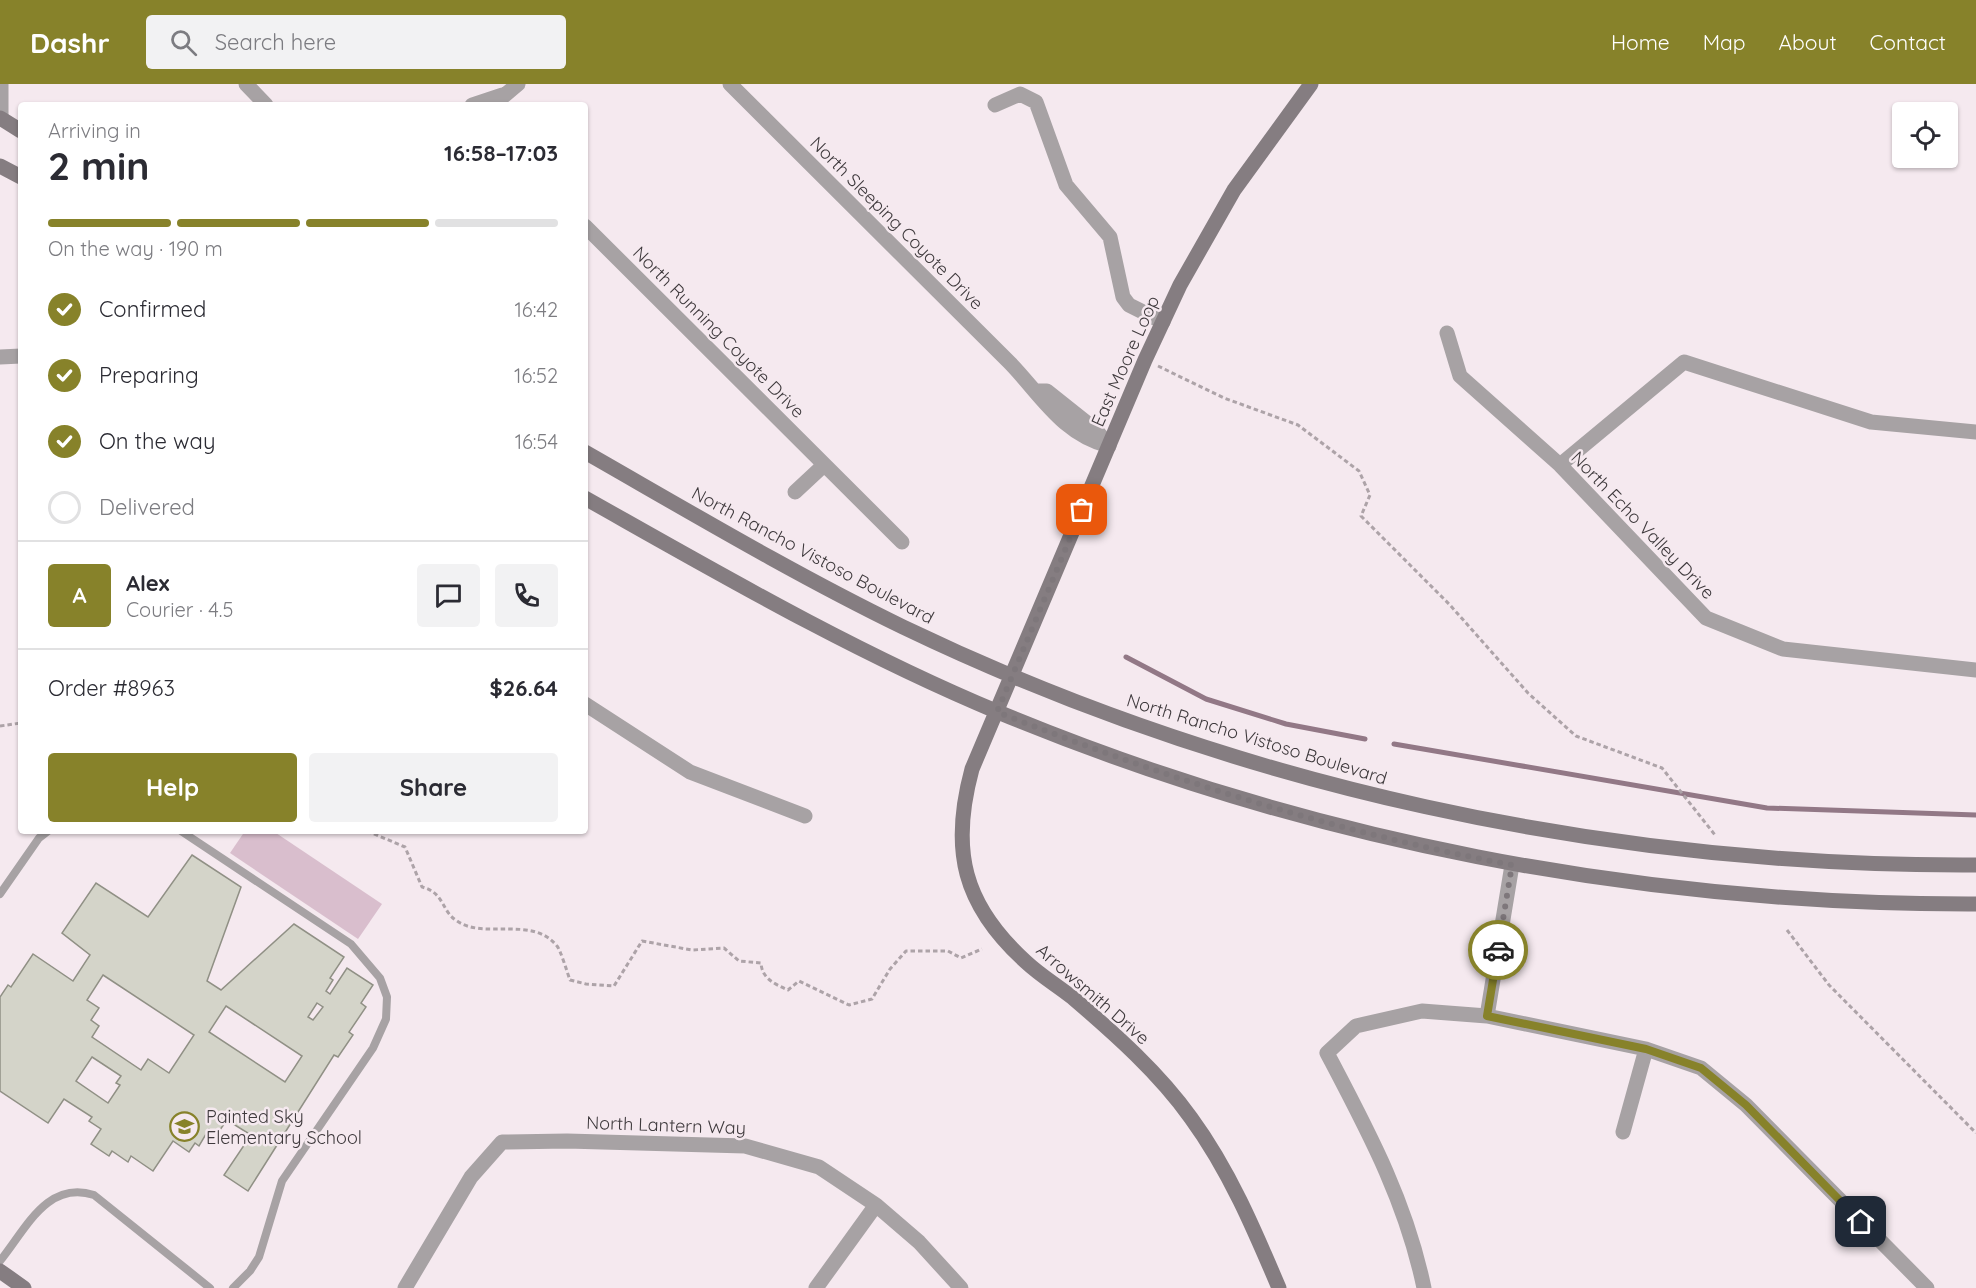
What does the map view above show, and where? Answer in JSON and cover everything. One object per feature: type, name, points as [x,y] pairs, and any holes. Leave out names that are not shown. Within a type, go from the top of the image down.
[{"type":"main road","name":"East Moore Loop","points":[[997,712],[1163,322],[1207,236],[1234,190],[1311,84]]},
{"type":"main road","points":[[1,119],[18,129]]},
{"type":"main road","points":[[0,165],[18,175]]},
{"type":"main road","name":"North Rancho Vistoso Boulevard","points":[[588,454],[784,566],[903,627],[1013,675],[1141,726],[1365,794],[1452,813],[1588,837],[1720,854],[1794,860],[1976,865]]},
{"type":"main road","points":[[588,500],[866,652],[997,712],[1120,759],[1232,797],[1308,819],[1444,852],[1512,865],[1627,882],[1788,900],[1976,904]]},
{"type":"main road","name":"Arrowsmith Drive","points":[[997,712],[972,769],[960,826],[963,858],[978,904],[1005,942],[1028,964],[1122,1040],[1191,1118],[1244,1205],[1279,1288]]},
{"type":"main road","points":[[0,1271],[24,1288]]},
{"type":"street","points":[[1,84],[1,119]]},
{"type":"street","points":[[246,84],[263,102]]},
{"type":"street","points":[[482,102],[500,97],[518,84]]},
{"type":"street","name":"North Sleeping Coyote Drive","points":[[730,84],[1037,391],[1040,400],[1090,441],[1109,446]]},
{"type":"street","points":[[995,105],[1020,94],[1035,102],[1066,185],[1110,237],[1122,297],[1129,305],[1163,322]]},
{"type":"street","name":"North Running Coyote Drive","points":[[588,229],[902,542]]},
{"type":"street","name":"North Echo Valley Drive","points":[[1447,333],[1460,376],[1560,465],[1706,618],[1783,649],[1976,670]]},
{"type":"street","points":[[0,357],[18,356]]},
{"type":"street","points":[[1560,465],[1684,362],[1871,422],[1976,432]]},
{"type":"street","points":[[795,492],[825,465]]},
{"type":"street","points":[[588,706],[690,772],[804,816]]},
{"type":"street","points":[[1487,1016],[1512,865]]},
{"type":"street","points":[[1424,1288],[1415,1243],[1385,1165],[1327,1053],[1356,1026],[1422,1011],[1487,1016],[1646,1049],[1701,1068],[1746,1105],[1927,1288]]},
{"type":"street","points":[[1623,1132],[1646,1049]]},
{"type":"street","name":"North Lantern Way","points":[[405,1288],[471,1177],[502,1142],[567,1141],[745,1146],[819,1167],[876,1205],[920,1242],[961,1288]]},
{"type":"street","points":[[816,1288],[876,1205]]},
{"type":"lane","points":[[0,894],[44,834]]},
{"type":"lane","points":[[186,834],[351,944],[380,978],[387,997],[386,1019],[373,1048],[282,1181],[259,1257],[250,1271],[233,1288]]},
{"type":"lane","points":[[0,1261],[49,1199],[66,1191],[81,1191],[94,1195],[210,1288]]},
{"type":"path","points":[[1145,360],[1224,398],[1298,426],[1359,471],[1370,495],[1361,516],[1450,605],[1528,693],[1576,736],[1662,768],[1715,835]]},
{"type":"path","points":[[0,726],[18,723]]},
{"type":"path","points":[[374,834],[405,847],[422,887],[431,889],[441,898],[455,920],[468,926],[535,931],[558,946],[570,980],[586,984],[614,986],[642,941],[692,950],[724,948],[739,961],[761,963],[761,969],[768,980],[788,990],[799,981],[849,1005],[872,999],[890,969],[906,951],[948,951],[961,958],[982,949]]},
{"type":"path","points":[[1787,930],[1829,985],[1976,1133]]},
{"type":"shaded area","points":[[243,834],[277,834],[382,904],[358,939],[230,853]]},
{"type":"building","points":[[192,855],[241,887],[207,981],[221,990],[294,924],[344,957],[330,978],[333,980],[326,991],[330,994],[347,968],[373,985],[361,1003],[366,1007],[349,1032],[353,1035],[338,1057],[334,1055],[248,1191],[224,1175],[251,1135],[227,1120],[217,1134],[209,1129],[199,1146],[195,1143],[189,1152],[173,1141],[153,1171],[131,1156],[128,1162],[112,1151],[109,1156],[91,1144],[101,1129],[89,1121],[92,1117],[64,1099],[48,1123],[0,1091],[0,997],[8,985],[11,987],[33,954],[73,981],[90,955],[62,933],[96,883],[148,917]],"holes":[[[103,975],[194,1035],[169,1073],[148,1059],[141,1070],[92,1037],[99,1026],[91,1020],[99,1008],[87,1000]],[[317,1003],[323,1007],[313,1020],[308,1017]],[[226,1006],[302,1056],[285,1082],[209,1032]],[[92,1057],[121,1076],[116,1083],[120,1085],[108,1103],[76,1081]]]},
{"type":"waterway","points":[[1126,657],[1206,699],[1286,724],[1365,739]]},
{"type":"waterway","points":[[1394,744],[1767,808],[1976,815]]},
{"type":"way so far","points":[[1082,510],[997,712],[1120,759],[1232,797],[1308,819],[1444,852],[1512,865],[1498,950]]},
{"type":"place","name":"Painted Sky Elementary School","points":[[185,1126]]},
{"type":"route","points":[[1498,950],[1487,1016],[1646,1049],[1701,1068],[1746,1105],[1861,1222]]}]
